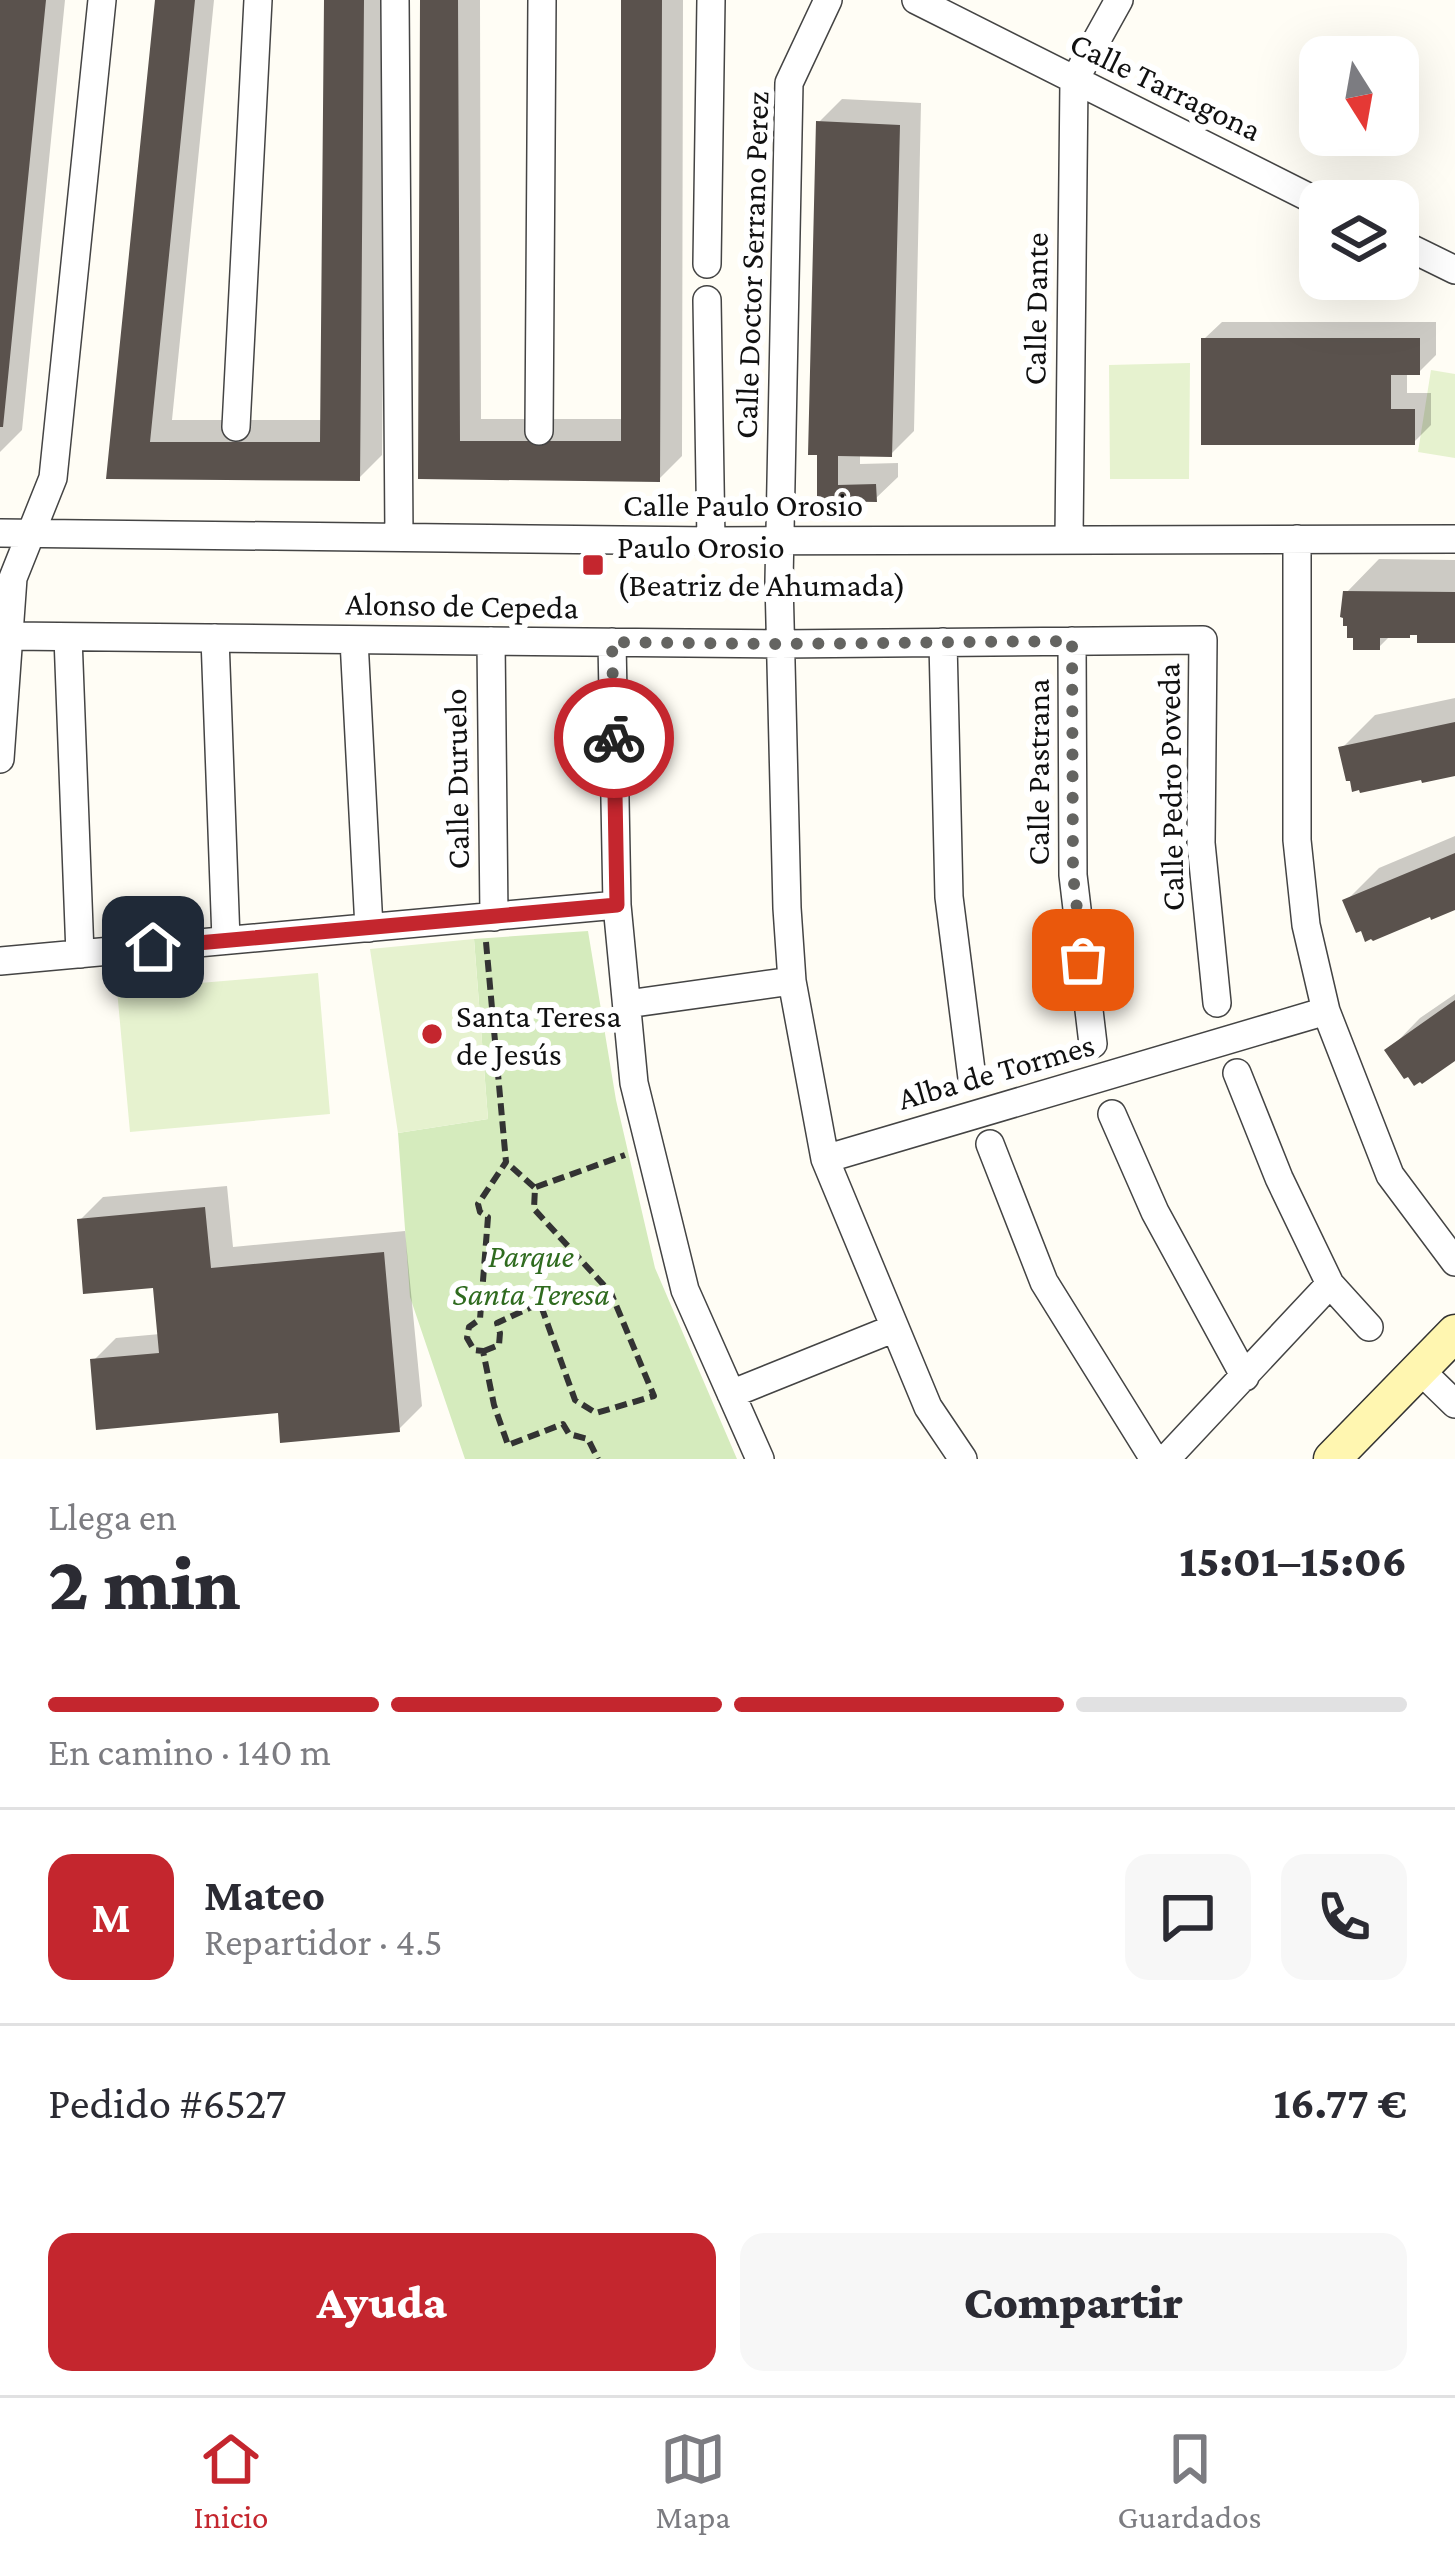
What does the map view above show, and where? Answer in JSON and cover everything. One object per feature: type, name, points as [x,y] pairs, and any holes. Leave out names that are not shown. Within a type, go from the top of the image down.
[{"type":"street","points":[[0,759],[14,578],[53,478],[102,0]]},
{"type":"street","points":[[236,427],[258,0]]},
{"type":"street","points":[[395,0],[399,537]]},
{"type":"street","points":[[539,431],[542,0]]},
{"type":"street","points":[[707,264],[711,0]]},
{"type":"street","name":"Calle Doctor Serrano Perez","points":[[829,0],[789,83],[779,540],[792,981],[825,1159],[928,1406],[963,1459]]},
{"type":"street","name":"Calle Tarragona","points":[[916,0],[1299,193]]},
{"type":"street","points":[[1074,81],[1119,0]]},
{"type":"street","name":"Calle Dante","points":[[1069,538],[1074,81]]},
{"type":"street","points":[[1419,252],[1455,270]]},
{"type":"street","points":[[707,300],[712,541]]},
{"type":"street","name":"Calle Paulo Orosio","points":[[0,532],[712,541],[1455,539]]},
{"type":"street","points":[[1297,539],[1297,839],[1306,925],[1326,1011],[1390,1175],[1455,1262]]},
{"type":"street","name":"Alonso de Cepeda","points":[[9,636],[780,644],[1203,640]]},
{"type":"street","points":[[68,637],[80,953]]},
{"type":"street","points":[[215,638],[226,940]]},
{"type":"street","points":[[354,640],[369,928]]},
{"type":"street","name":"Calle Pedro Poveda","points":[[1203,640],[1201,843],[1217,1003]]},
{"type":"street","name":"Calle Duruelo","points":[[490,928],[491,641]]},
{"type":"street","name":"Calle Pastrana","points":[[1072,641],[1073,875],[1094,1044]]},
{"type":"street","points":[[612,642],[617,905],[634,1083],[686,1290],[760,1459]]},
{"type":"street","points":[[943,642],[949,897],[972,1078]]},
{"type":"street","points":[[0,961],[369,928],[490,928],[617,905]]},
{"type":"street","points":[[627,1004],[792,981]]},
{"type":"street","name":"Alba de Tormes","points":[[825,1159],[1326,1011]]},
{"type":"street","points":[[1237,1072],[1279,1178],[1330,1284],[1369,1327]]},
{"type":"street","points":[[1112,1114],[1155,1212],[1245,1377]]},
{"type":"street","points":[[990,1144],[1044,1282],[1154,1459]]},
{"type":"street","points":[[1166,1459],[1330,1284]]},
{"type":"street","points":[[731,1394],[895,1328]]},
{"type":"street","points":[[1332,1459],[1455,1333]]},
{"type":"street","points":[[1420,1370],[1455,1404]]},
{"type":"path","points":[[490,928],[506,1162],[478,1204],[480,1213],[488,1217],[480,1319],[469,1327],[467,1339],[474,1350],[499,1346],[497,1323],[540,1303],[575,1400],[596,1413],[654,1396],[611,1293],[534,1209],[535,1188]]},
{"type":"path","points":[[535,1188],[628,1154]]},
{"type":"path","points":[[506,1162],[535,1188]]},
{"type":"path","points":[[483,1351],[508,1444],[563,1424],[569,1434],[588,1438],[598,1459]]},
{"type":"green space","points":[[1190,363],[1189,479],[1110,479],[1109,365]]},
{"type":"green space","points":[[1431,370],[1455,374],[1455,458],[1418,452]]},
{"type":"green space","name":"Parque Santa Teresa","points":[[588,931],[616,1100],[655,1268],[737,1459],[465,1459],[410,1297],[398,1133],[488,1119],[474,939]]},
{"type":"green space","name":"Santa Teresa de Jesús","points":[[474,939],[488,1119],[398,1133],[370,949]]},
{"type":"green space","points":[[318,973],[330,1114],[130,1132],[117,990]]},
{"type":"building","points":[[0,0],[46,0],[3,427],[0,427]]},
{"type":"building","points":[[155,0],[195,0],[150,442],[320,442],[324,0],[364,0],[360,481],[106,479]]},
{"type":"building","points":[[420,0],[458,0],[460,441],[621,441],[621,0],[662,0],[660,482],[418,479]]},
{"type":"building","points":[[816,121],[900,125],[892,457],[838,456],[838,485],[876,484],[877,502],[817,501],[817,455],[808,455]]},
{"type":"building","points":[[1201,338],[1420,338],[1420,375],[1391,375],[1391,409],[1415,409],[1415,445],[1201,445]]},
{"type":"building","points":[[1343,591],[1455,592],[1455,643],[1417,643],[1417,635],[1410,635],[1380,638],[1380,650],[1353,650],[1353,638],[1347,638],[1347,626],[1340,617]]},
{"type":"building","points":[[1455,722],[1455,776],[1352,792],[1338,747]]},
{"type":"building","points":[[1455,853],[1455,910],[1373,941],[1365,942],[1361,931],[1356,933],[1342,900]]},
{"type":"building","points":[[1455,1000],[1455,1061],[1414,1086],[1384,1050]]},
{"type":"building","points":[[205,1207],[211,1268],[384,1252],[400,1432],[280,1443],[278,1413],[96,1430],[90,1359],[159,1353],[153,1288],[83,1294],[77,1219]]},
{"type":"way so far","points":[[614,738],[612,642],[1072,641],[1073,875],[1083,960]]},
{"type":"place","name":"Paulo Orosio (Beatriz de Ahumada)","points":[[593,565]]},
{"type":"place","name":"Santa Teresa de Jesús","points":[[432,1034]]},
{"type":"route","points":[[153,947],[617,905],[614,738]]}]
